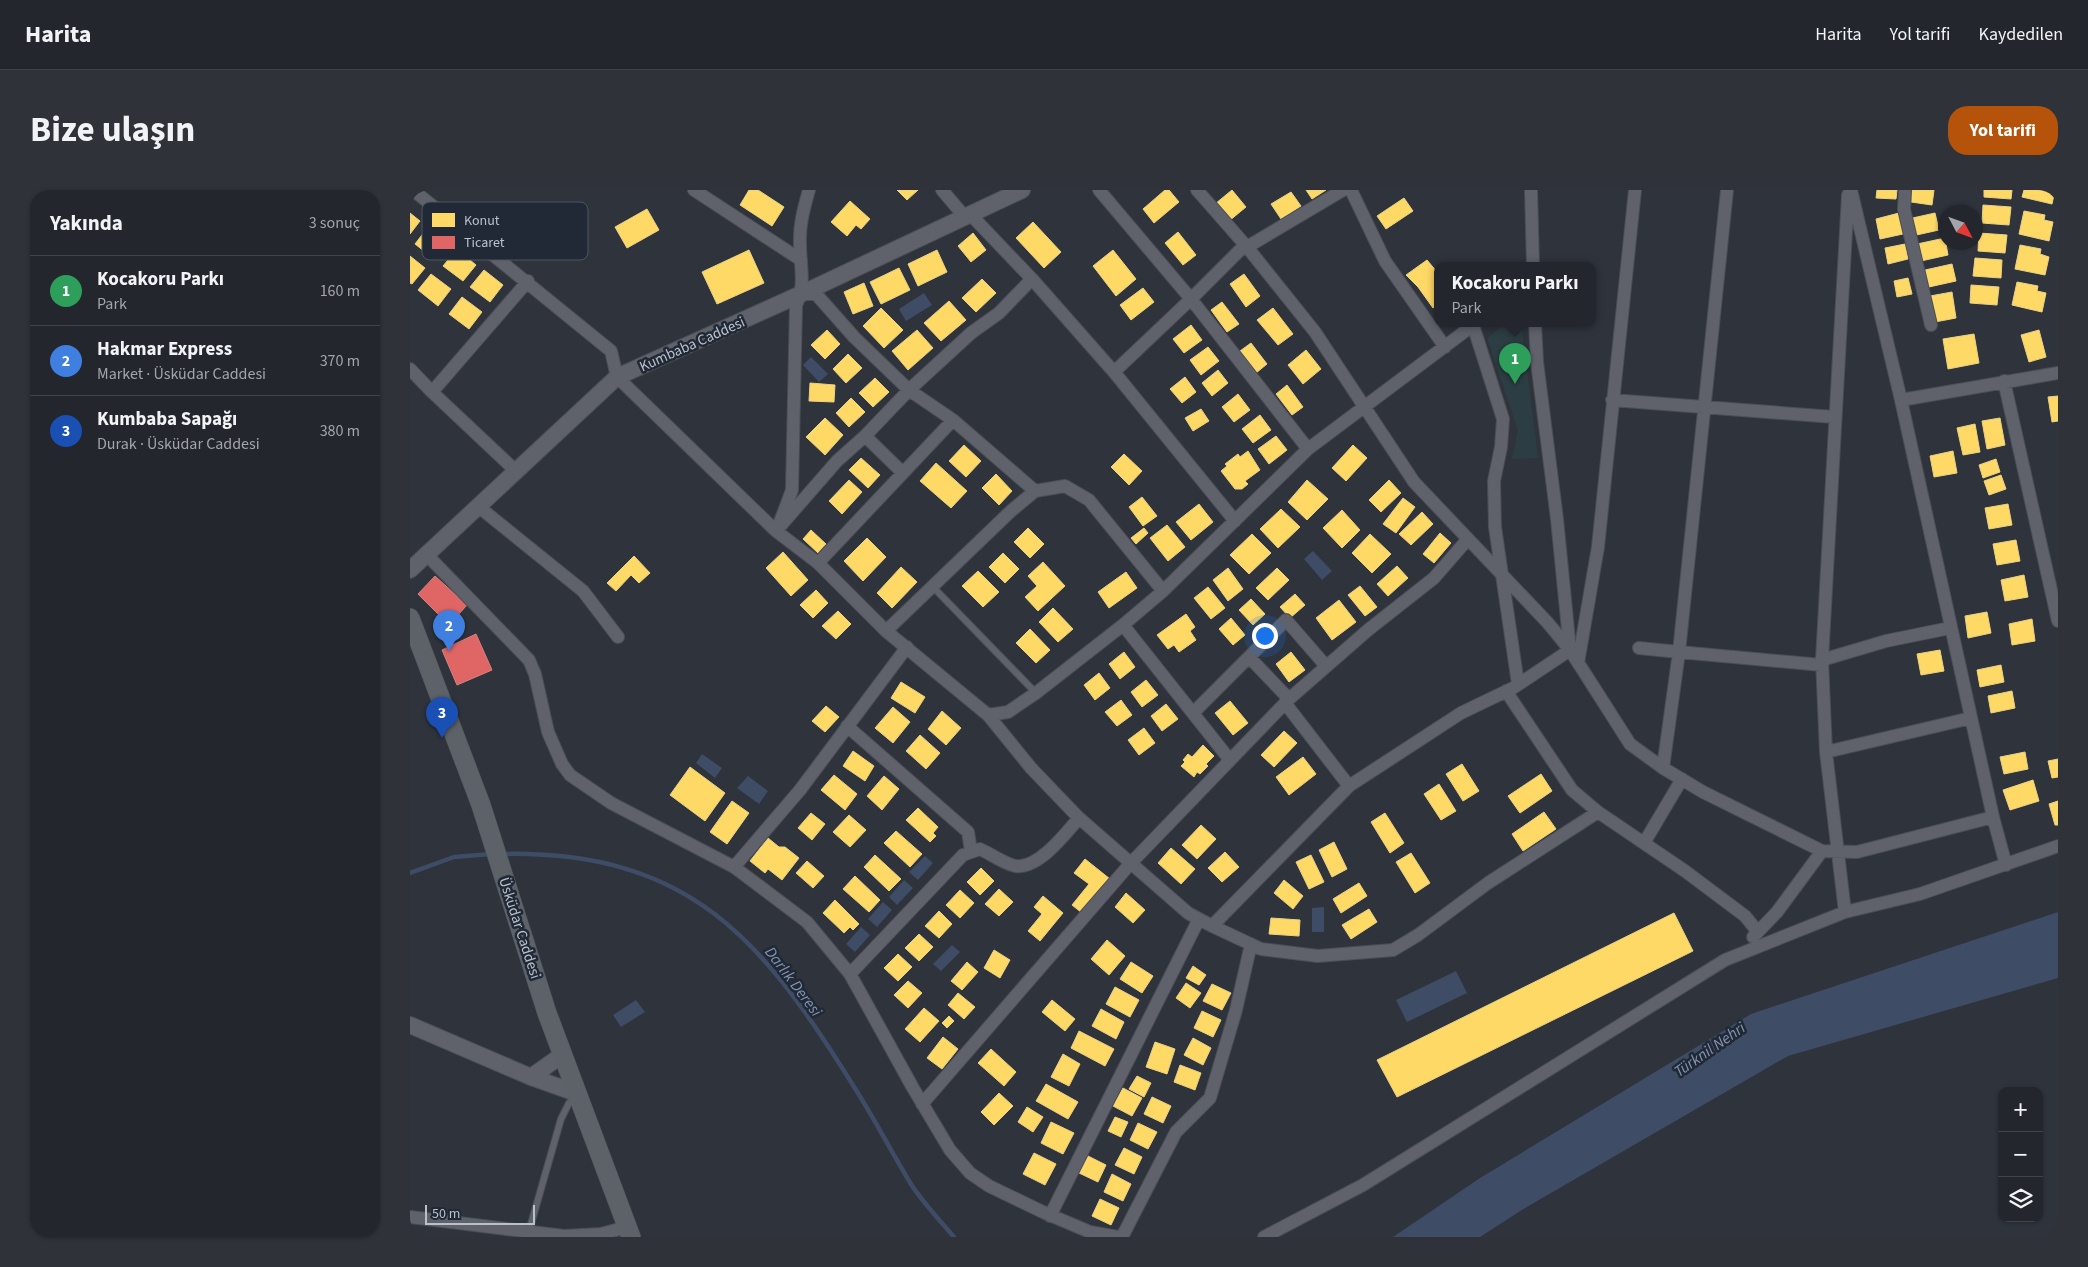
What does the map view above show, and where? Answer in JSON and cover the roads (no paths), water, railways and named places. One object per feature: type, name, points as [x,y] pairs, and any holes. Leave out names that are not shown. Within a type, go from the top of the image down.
[{"type":"main road","name":"Üsküdar Caddesi","points":[[410,618],[481,805],[547,1013],[629,1232]]},
{"type":"street","points":[[413,190],[428,202]]},
{"type":"street","points":[[694,190],[801,260]]},
{"type":"street","points":[[776,531],[792,490],[796,306],[801,294],[800,222],[809,190]]},
{"type":"street","points":[[942,190],[1032,279],[1114,372],[1235,521]]},
{"type":"street","name":"Kumbaba Caddesi","points":[[410,570],[518,472],[618,377],[801,294],[1022,190]]},
{"type":"street","points":[[1099,190],[1191,299],[1308,449]]},
{"type":"street","points":[[1197,190],[1246,246],[1315,332],[1414,482],[1570,650],[1630,744],[1663,768],[1712,796],[1822,851],[1857,852],[1993,817]]},
{"type":"street","points":[[1114,372],[1246,246],[1343,190]]},
{"type":"street","points":[[1351,190],[1385,261],[1445,347]]},
{"type":"street","points":[[1531,190],[1533,262]]},
{"type":"street","points":[[1578,663],[1598,547],[1612,400],[1636,190]]},
{"type":"street","points":[[1663,768],[1679,652],[1727,190]]},
{"type":"street","points":[[1850,190],[1901,400],[1950,628],[1993,817],[2006,865]]},
{"type":"street","points":[[1845,912],[1836,852],[1826,752],[1822,662],[1834,416],[1850,190]]},
{"type":"street","points":[[1905,190],[1904,209],[1931,325]]},
{"type":"street","points":[[501,260],[611,350],[618,377],[776,531],[818,563],[886,630],[988,715],[1031,768],[1079,818],[1188,913],[1212,926],[1261,949],[1318,956],[1393,950],[1418,935],[1488,883],[1598,812]]},
{"type":"street","points":[[776,531],[837,461],[865,436],[909,390],[971,333],[999,313],[1032,279]]},
{"type":"street","points":[[432,392],[528,281]]},
{"type":"street","points":[[801,294],[816,294],[854,336],[909,390],[952,420],[1035,491]]},
{"type":"street","points":[[988,715],[1008,712],[1036,693],[1123,625],[1163,591],[1308,449],[1471,327]]},
{"type":"street","points":[[1476,327],[1503,419],[1501,447],[1494,481],[1498,541],[1518,684]]},
{"type":"street","points":[[1535,327],[1537,362],[1557,519],[1570,650]]},
{"type":"street","points":[[410,369],[518,472]]},
{"type":"street","points":[[1901,400],[2058,372]]},
{"type":"street","points":[[2004,381],[2058,621]]},
{"type":"street","points":[[1612,400],[1834,416]]},
{"type":"street","points":[[818,563],[952,420]]},
{"type":"street","points":[[865,436],[903,473]]},
{"type":"street","points":[[886,630],[1011,511],[1035,491],[1066,486],[1089,500],[1163,591]]},
{"type":"street","points":[[479,507],[583,592],[618,637]]},
{"type":"street","points":[[922,1104],[1130,864],[1287,701],[1326,666],[1434,578],[1467,540]]},
{"type":"street","points":[[1478,550],[1498,541]]},
{"type":"street","points":[[427,555],[529,660],[535,674],[548,732],[562,764],[570,775],[610,803],[734,867],[807,922],[850,974],[922,1104],[950,1150],[970,1173],[990,1186],[1050,1216],[1090,1232],[1118,1237]]},
{"type":"street","points":[[1193,714],[1286,620],[1326,666]]},
{"type":"street","points":[[1123,625],[1230,760]]},
{"type":"street","points":[[1639,648],[1822,662],[1886,641],[1950,628]]},
{"type":"street","points":[[734,867],[800,790],[907,647]]},
{"type":"street","points":[[1212,926],[1349,786],[1461,713],[1506,691],[1570,650]]},
{"type":"street","points":[[1249,657],[1287,701],[1349,786]]},
{"type":"street","points":[[1506,691],[1572,790],[1598,812],[1745,916],[1758,932]]},
{"type":"street","points":[[1826,752],[1971,718]]},
{"type":"street","points":[[847,726],[968,832],[971,851]]},
{"type":"street","points":[[1644,843],[1682,779]]},
{"type":"street","points":[[850,974],[963,855],[980,849],[1017,866],[1030,863],[1047,852],[1079,818]]},
{"type":"street","points":[[1264,1237],[1363,1185],[1725,960],[1845,912],[1920,894],[2058,846]]},
{"type":"street","points":[[1738,954],[1777,912],[1822,851]]},
{"type":"street","points":[[1050,1216],[1199,919]]},
{"type":"street","points":[[1122,1237],[1176,1132],[1210,1098],[1236,1010],[1252,944]]},
{"type":"street","points":[[410,1025],[531,1078],[577,1095]]},
{"type":"street","points":[[531,1078],[562,1055]]},
{"type":"street","points":[[410,1217],[576,1237],[629,1232]]},
{"type":"lane","points":[[932,586],[1036,693]]},
{"type":"lane","points":[[529,1231],[560,1118],[577,1095]]},
{"type":"water","points":[[924,293],[932,305],[906,321],[899,309]]},
{"type":"water","points":[[811,357],[828,374],[819,382],[803,365]]},
{"type":"water","points":[[1313,551],[1332,571],[1322,580],[1304,559]]},
{"type":"water","points":[[702,754],[722,768],[715,778],[696,763]]},
{"type":"water","points":[[748,776],[768,791],[759,804],[737,788]]},
{"type":"water","points":[[925,856],[933,863],[918,880],[909,872]]},
{"type":"water","points":[[904,880],[913,888],[897,905],[889,897]]},
{"type":"water","points":[[883,902],[892,910],[877,927],[868,919]]},
{"type":"water","points":[[1324,907],[1324,932],[1312,932],[1312,908]]},
{"type":"water","name":"Türknil Nehri","points":[[2058,912],[2058,978],[1788,1056],[1525,1208],[1480,1237],[1393,1237],[1480,1178],[1751,1014]]},
{"type":"water","points":[[861,927],[870,935],[855,952],[846,944]]},
{"type":"water","points":[[952,945],[960,952],[941,971],[933,964]]},
{"type":"water","points":[[1456,971],[1467,993],[1407,1022],[1396,1000]]},
{"type":"water","points":[[636,1000],[645,1012],[621,1027],[613,1015]]},
{"type":"waterway","name":"Darlık Deresi","points":[[410,873],[454,857],[491,854]]},
{"type":"waterway","name":"Darlık Deresi","points":[[501,854],[567,857],[624,868],[672,887],[715,914],[753,948],[788,989],[856,1090],[914,1188],[954,1237]]},
{"type":"place","name":"Kocakoru Parkı","points":[[1515,384]]},
{"type":"place","name":"Hakmar Express","points":[[449,651]]},
{"type":"place","name":"Kumbaba Sapağı","points":[[442,738]]}]
